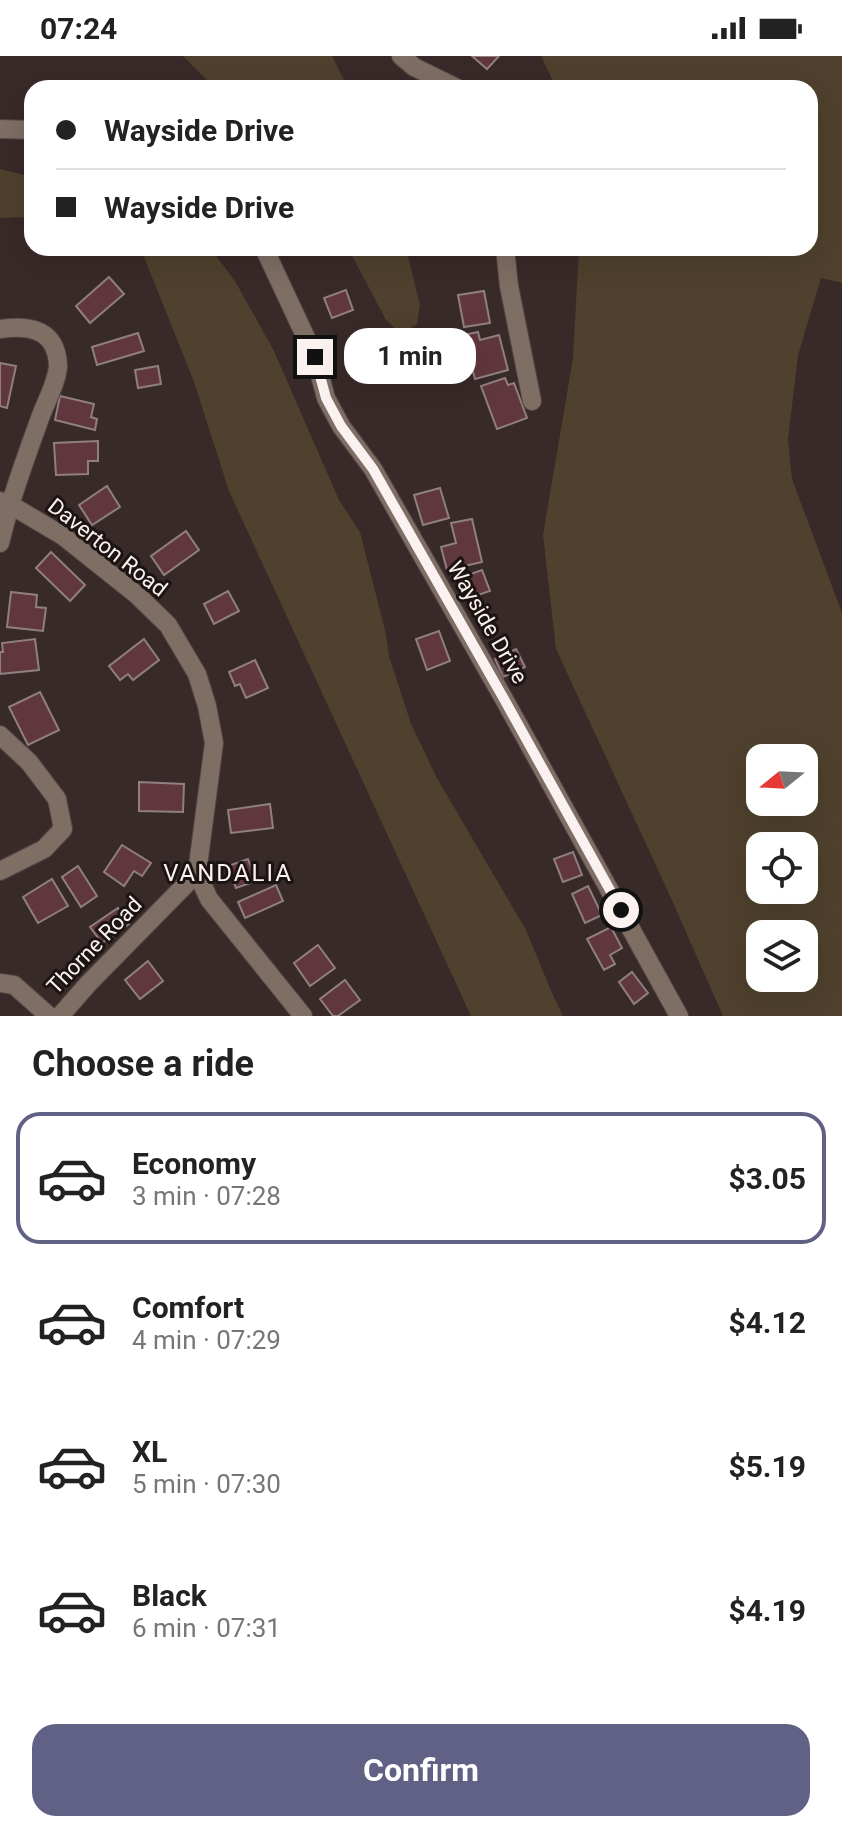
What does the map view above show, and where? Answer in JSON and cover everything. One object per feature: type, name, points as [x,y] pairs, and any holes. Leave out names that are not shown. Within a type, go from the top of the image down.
[{"type":"street","points":[[401,56],[414,67],[441,80]]},
{"type":"street","points":[[0,129],[24,130]]},
{"type":"street","name":"Wayside Drive","points":[[268,256],[315,357],[333,412],[373,469],[679,1016]]},
{"type":"street","points":[[506,256],[532,401]]},
{"type":"street","points":[[0,329],[15,327],[45,334],[53,344],[58,369],[4,502],[0,543]]},
{"type":"street","name":"Daverton Road","points":[[4,502],[63,536],[137,595],[168,625],[184,649],[197,674],[214,743],[197,873]]},
{"type":"street","points":[[0,735],[29,762],[57,799],[63,829],[44,849],[0,871]]},
{"type":"street","points":[[197,873],[209,899],[303,1016]]},
{"type":"street","name":"Thorne Road","points":[[60,1016],[197,873]]},
{"type":"street","points":[[0,983],[14,985],[49,1016]]},
{"type":"shaded area","points":[[183,56],[332,56],[344,80],[207,80]]},
{"type":"shaded area","points":[[541,56],[842,56],[842,283],[821,278],[798,355],[788,439],[792,479],[842,613],[842,1016],[723,1016],[556,649],[543,535],[573,358],[579,256],[818,256],[818,80],[552,80]]},
{"type":"shaded area","points":[[0,169],[24,175],[24,217],[0,218]]},
{"type":"shaded area","points":[[216,256],[235,281],[274,351],[339,500],[360,532],[389,656],[411,724],[437,778],[526,930],[563,1016],[471,1016],[229,491],[193,379],[144,257]]},
{"type":"shaded area","points":[[352,256],[408,256],[420,305],[417,324],[401,334],[386,320]]},
{"type":"building","points":[[472,56],[499,56],[487,69]]},
{"type":"building","points":[[109,277],[124,294],[90,323],[76,306]]},
{"type":"building","points":[[346,290],[353,310],[332,318],[324,298]]},
{"type":"building","points":[[484,291],[490,323],[464,327],[458,295]]},
{"type":"building","points":[[478,332],[480,340],[499,335],[508,370],[475,379],[463,335]]},
{"type":"building","points":[[138,333],[144,351],[97,365],[92,347]]},
{"type":"building","points":[[0,363],[16,366],[7,408],[0,406]]},
{"type":"building","points":[[158,366],[161,384],[138,388],[135,370]]},
{"type":"building","points":[[505,378],[508,385],[514,383],[527,418],[497,429],[481,386]]},
{"type":"building","points":[[60,396],[94,404],[91,417],[97,419],[95,430],[55,420]]},
{"type":"building","points":[[98,441],[98,461],[88,461],[88,474],[56,475],[54,443]]},
{"type":"building","points":[[107,486],[120,507],[92,525],[79,505]]},
{"type":"building","points":[[440,488],[449,518],[423,525],[414,495]]},
{"type":"building","points":[[472,519],[482,562],[447,570],[441,547],[456,543],[451,523]]},
{"type":"building","points":[[186,531],[199,550],[164,575],[151,556]]},
{"type":"building","points":[[51,552],[85,585],[70,601],[36,568]]},
{"type":"building","points":[[482,570],[490,591],[469,598],[462,577]]},
{"type":"building","points":[[228,591],[239,611],[214,624],[204,604]]},
{"type":"building","points":[[11,592],[37,595],[36,607],[46,608],[43,631],[7,627]]},
{"type":"building","points":[[439,631],[450,661],[427,670],[416,639]]},
{"type":"building","points":[[35,639],[39,670],[0,674],[2,643]]},
{"type":"building","points":[[144,639],[159,660],[133,680],[128,674],[120,680],[109,666]]},
{"type":"building","points":[[516,649],[525,667],[503,677],[495,659]]},
{"type":"building","points":[[255,660],[268,688],[246,698],[240,684],[235,686],[229,672]]},
{"type":"building","points":[[40,692],[59,730],[28,745],[9,707]]},
{"type":"building","points":[[139,782],[184,784],[183,812],[139,811]]},
{"type":"building","points":[[270,804],[273,828],[231,833],[228,810]]},
{"type":"building","points":[[122,845],[151,863],[142,876],[134,871],[124,886],[104,872]]},
{"type":"building","points":[[573,852],[582,875],[563,882],[554,859]]},
{"type":"building","points":[[248,859],[256,881],[236,888],[228,866]]},
{"type":"building","points":[[78,866],[97,896],[81,907],[62,877]]},
{"type":"building","points":[[52,879],[68,906],[38,923],[23,897]]},
{"type":"building","points":[[276,885],[283,901],[245,918],[238,902]]},
{"type":"building","points":[[588,886],[602,915],[585,923],[572,894]]},
{"type":"building","points":[[118,908],[129,924],[102,943],[90,927]]},
{"type":"building","points":[[611,927],[622,948],[610,955],[615,964],[604,970],[587,939]]},
{"type":"building","points":[[318,945],[335,968],[310,986],[294,963]]},
{"type":"building","points":[[148,961],[163,981],[140,999],[125,980]]},
{"type":"building","points":[[632,972],[648,993],[634,1004],[619,982]]},
{"type":"building","points":[[345,980],[360,1000],[338,1016],[333,1016],[320,999]]},
{"type":"district","name":"VANDALIA","points":[[228,873]]},
{"type":"route","points":[[315,357],[326,398],[341,426],[373,469],[621,910]]}]
